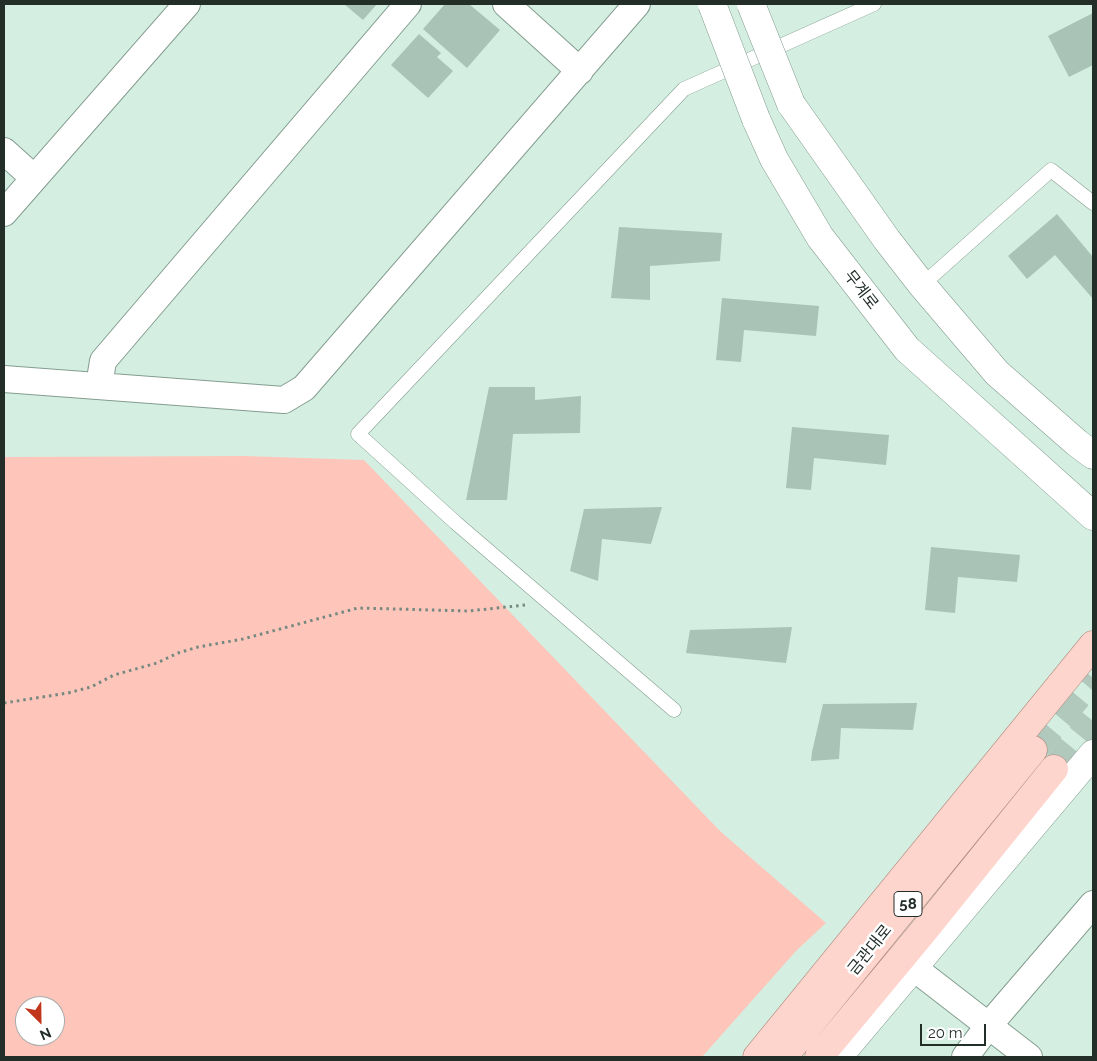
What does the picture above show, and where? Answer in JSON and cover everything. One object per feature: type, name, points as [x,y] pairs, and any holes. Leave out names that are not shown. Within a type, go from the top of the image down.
[{"type":"main road","name":"무계로","points":[[712,4],[756,119],[774,159],[820,238],[907,350],[1093,516]]},
{"type":"main road","points":[[751,4],[791,104],[887,240],[922,285],[997,373],[1093,455]]},
{"type":"main road","points":[[757,1057],[1093,645]]},
{"type":"main road","name":"금관대로","points":[[783,1057],[1033,750]]},
{"type":"main road","points":[[838,1057],[1093,754]]},
{"type":"main road","name":"금관대로","points":[[819,1057],[1054,769]]},
{"type":"street","points":[[4,214],[187,4]]},
{"type":"street","points":[[99,386],[103,361],[408,4]]},
{"type":"street","points":[[506,4],[580,71]]},
{"type":"street","points":[[4,379],[284,400],[304,388],[637,4]]},
{"type":"street","points":[[4,151],[34,178]]},
{"type":"street","points":[[965,1057],[989,1025],[1093,904]]},
{"type":"street","points":[[914,968],[1030,1057]]},
{"type":"lane","points":[[674,710],[456,523],[358,434],[684,89],[874,4]]},
{"type":"lane","points":[[922,285],[1051,170],[1093,203]]},
{"type":"path","points":[[4,703],[68,693],[91,687],[114,675],[157,663],[178,653],[243,640],[358,608],[469,611],[548,602]]},
{"type":"shaded area","points":[[245,456],[364,460],[720,831],[826,923],[796,951],[702,1057],[4,1057],[4,457]]},
{"type":"building","points":[[344,4],[377,4],[363,20]]},
{"type":"building","points":[[445,4],[469,4],[500,30],[467,68],[423,29]]},
{"type":"building","points":[[1093,13],[1093,65],[1069,77],[1048,36]]},
{"type":"building","points":[[419,34],[441,53],[437,57],[453,71],[428,98],[391,65]]},
{"type":"building","points":[[1057,214],[1093,257],[1093,299],[1055,255],[1027,279],[1008,256]]},
{"type":"building","points":[[619,227],[722,233],[720,261],[650,266],[650,300],[611,298]]},
{"type":"building","points":[[722,298],[819,306],[816,336],[744,330],[741,362],[716,360]]},
{"type":"building","points":[[489,387],[535,387],[535,400],[581,396],[580,433],[513,434],[507,500],[466,500]]},
{"type":"building","points":[[792,427],[889,435],[886,465],[814,458],[811,490],[786,488]]},
{"type":"building","points":[[662,507],[651,544],[602,539],[598,581],[570,571],[584,509]]},
{"type":"building","points":[[931,547],[1020,555],[1017,582],[958,577],[955,613],[925,610]]},
{"type":"building","points":[[792,627],[786,663],[686,653],[690,630]]},
{"type":"building","points":[[917,703],[913,730],[841,728],[839,759],[811,761],[823,704]]},
{"type":"tunnel","points":[[1033,750],[1093,678]]},
{"type":"tunnel","points":[[1054,769],[1093,721]]}]
